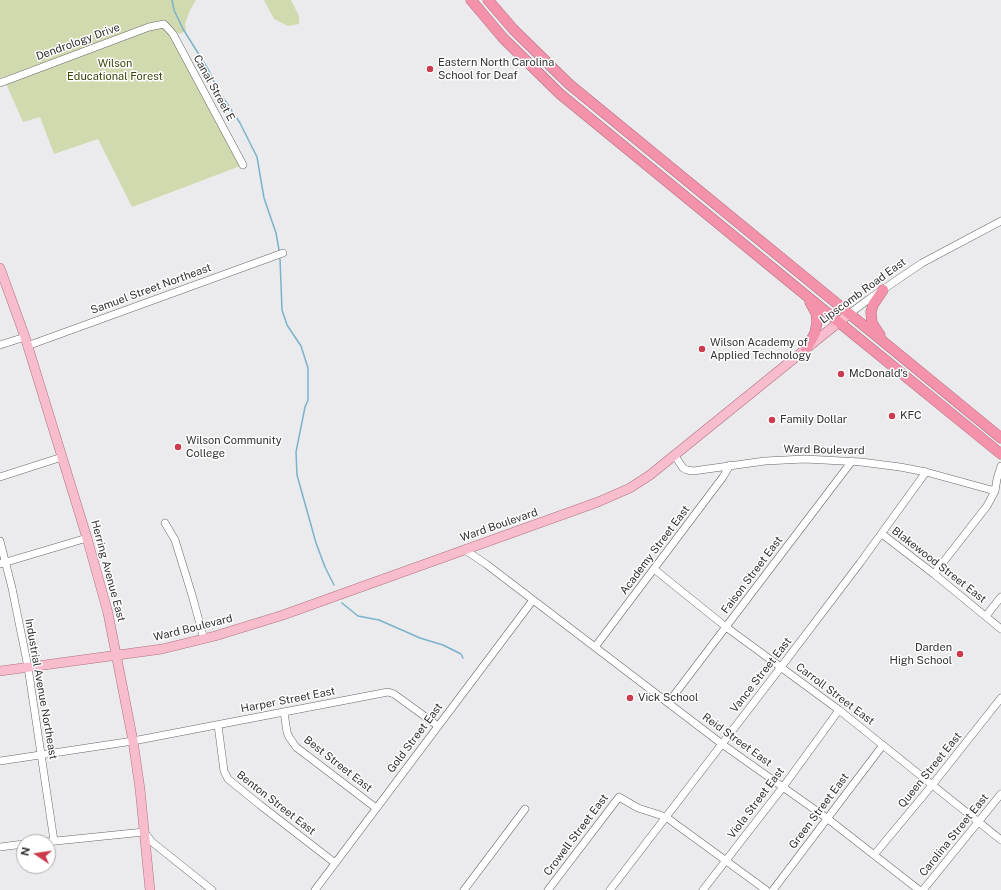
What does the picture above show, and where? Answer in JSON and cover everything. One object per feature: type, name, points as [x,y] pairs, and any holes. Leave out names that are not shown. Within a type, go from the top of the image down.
[{"type":"highway","points":[[471,0],[503,38],[560,94],[1001,454]]},
{"type":"highway","points":[[488,0],[513,29],[569,84],[1001,438]]},
{"type":"highway","points":[[883,290],[873,305],[871,318],[874,326],[888,346]]},
{"type":"highway","points":[[805,295],[816,313],[817,322],[815,333],[806,349]]},
{"type":"main road","name":"Herring Avenue East","points":[[0,268],[26,342],[87,538],[108,613],[133,741],[140,789],[150,890]]},
{"type":"main road","name":"Lipscomb Road East","points":[[675,456],[850,314]]},
{"type":"main road","name":"Ward Boulevard","points":[[0,671],[162,649],[204,639],[284,615],[598,502],[630,488],[675,456]]},
{"type":"street","name":"Dendrology Drive","points":[[0,83],[149,27],[164,24]]},
{"type":"street","name":"Canal Street E","points":[[164,24],[173,34],[243,164]]},
{"type":"street","name":"Lipscomb Road East","points":[[850,314],[922,263],[1001,221]]},
{"type":"street","name":"Samuel Street Northeast","points":[[0,345],[26,342],[283,253]]},
{"type":"street","name":"Ward Boulevard","points":[[675,456],[683,468],[693,471],[765,461],[852,461],[926,472],[995,491]]},
{"type":"street","points":[[0,477],[62,457]]},
{"type":"street","name":"Faison Street East","points":[[668,703],[852,461]]},
{"type":"street","name":"Academy Street East","points":[[595,647],[723,477],[730,465]]},
{"type":"street","points":[[934,574],[987,506],[995,491],[1001,466]]},
{"type":"street","name":"Vance Street East","points":[[610,890],[882,534],[926,472]]},
{"type":"street","points":[[165,523],[175,540],[193,597],[204,639]]},
{"type":"street","name":"Blakewood Street East","points":[[882,534],[1001,629]]},
{"type":"street","points":[[3,563],[87,538]]},
{"type":"street","name":"Industrial Avenue Northeast","points":[[0,541],[3,563],[28,667],[53,834]]},
{"type":"street","name":"Reid Street East","points":[[465,550],[722,744],[828,819],[919,890]]},
{"type":"street","name":"Carroll Street East","points":[[654,569],[726,627],[839,710],[1001,840]]},
{"type":"street","points":[[986,616],[1001,596]]},
{"type":"street","name":"Gold Street East","points":[[315,890],[533,600]]},
{"type":"street","name":"Harper Street East","points":[[0,761],[133,741],[388,692],[394,694],[438,726]]},
{"type":"street","name":"Queen Street East","points":[[874,855],[933,784],[1001,698]]},
{"type":"street","name":"Viola Street East","points":[[703,890],[839,710]]},
{"type":"street","name":"Best Street East","points":[[284,712],[288,737],[296,747],[376,808]]},
{"type":"street","name":"Benton Street East","points":[[218,725],[224,771],[228,779],[335,863]]},
{"type":"street","name":"Green Street East","points":[[773,890],[883,745]]},
{"type":"street","name":"Carolina Street East","points":[[923,890],[1001,794]]},
{"type":"street","name":"Crowell Street East","points":[[548,890],[619,796],[638,808],[666,817]]},
{"type":"street","points":[[464,890],[526,809]]},
{"type":"street","points":[[666,817],[766,890]]},
{"type":"street","points":[[56,841],[144,832],[152,842],[212,890]]},
{"type":"street","points":[[0,847],[16,845]]},
{"type":"green space","name":"Wilson Educational Forest","points":[[0,0],[196,0],[190,10],[185,24],[186,30],[180,34],[174,31],[243,165],[132,207],[98,139],[54,154],[40,117],[23,122],[3,77],[0,78]]},
{"type":"green space","points":[[264,0],[291,0],[299,16],[299,24],[288,26],[274,19]]},
{"type":"waterway","points":[[172,0],[174,10],[183,29],[208,69],[218,90],[240,123],[257,157],[264,198],[276,233],[279,250]]},
{"type":"waterway","points":[[280,259],[282,310],[287,325],[301,346],[308,368],[308,400],[305,407],[296,452],[297,475],[316,543],[334,585]]},
{"type":"waterway","points":[[342,603],[358,616],[379,620],[420,638],[443,645],[461,654],[463,658]]},
{"type":"place","name":"Eastern North Carolina School for Deaf","points":[[430,69]]},
{"type":"place","name":"Wilson Academy of Applied Technology","points":[[702,349]]},
{"type":"place","name":"McDonald's","points":[[841,374]]},
{"type":"place","name":"KFC","points":[[892,416]]},
{"type":"place","name":"Family Dollar","points":[[772,420]]},
{"type":"place","name":"Wilson Community College","points":[[178,447]]},
{"type":"place","name":"Darden High School","points":[[960,654]]},
{"type":"place","name":"Vick School","points":[[630,698]]}]
